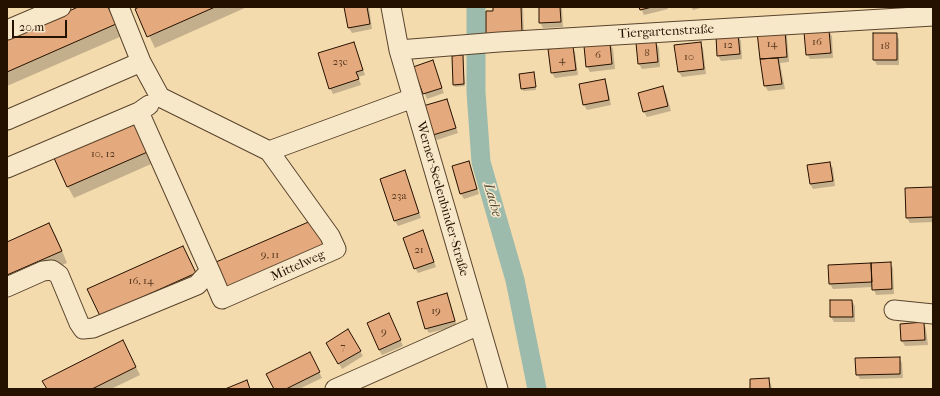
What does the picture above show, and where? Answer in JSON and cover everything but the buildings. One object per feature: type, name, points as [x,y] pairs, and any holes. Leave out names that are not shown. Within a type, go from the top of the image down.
[{"type":"street","points":[[7,30],[61,7]]},
{"type":"street","points":[[7,168],[139,112],[160,98],[142,62],[119,7]]},
{"type":"street","name":"Werner-Seelenbinder-Straße","points":[[391,7],[399,50],[498,389]]},
{"type":"street","name":"Tiergartenstraße","points":[[399,50],[499,42],[933,16]]},
{"type":"street","points":[[7,120],[142,62]]},
{"type":"street","name":"Mittelweg","points":[[139,112],[222,299],[336,249],[330,236],[269,151],[160,98]]},
{"type":"street","points":[[269,151],[413,98]]},
{"type":"street","points":[[7,287],[43,271],[52,270],[59,275],[79,323],[83,329],[93,328],[197,285],[210,271]]},
{"type":"street","points":[[894,310],[933,314]]},
{"type":"street","points":[[335,389],[479,325]]},
{"type":"waterway","name":"Lache","points":[[476,7],[476,92],[481,162],[515,280],[537,389]]}]
